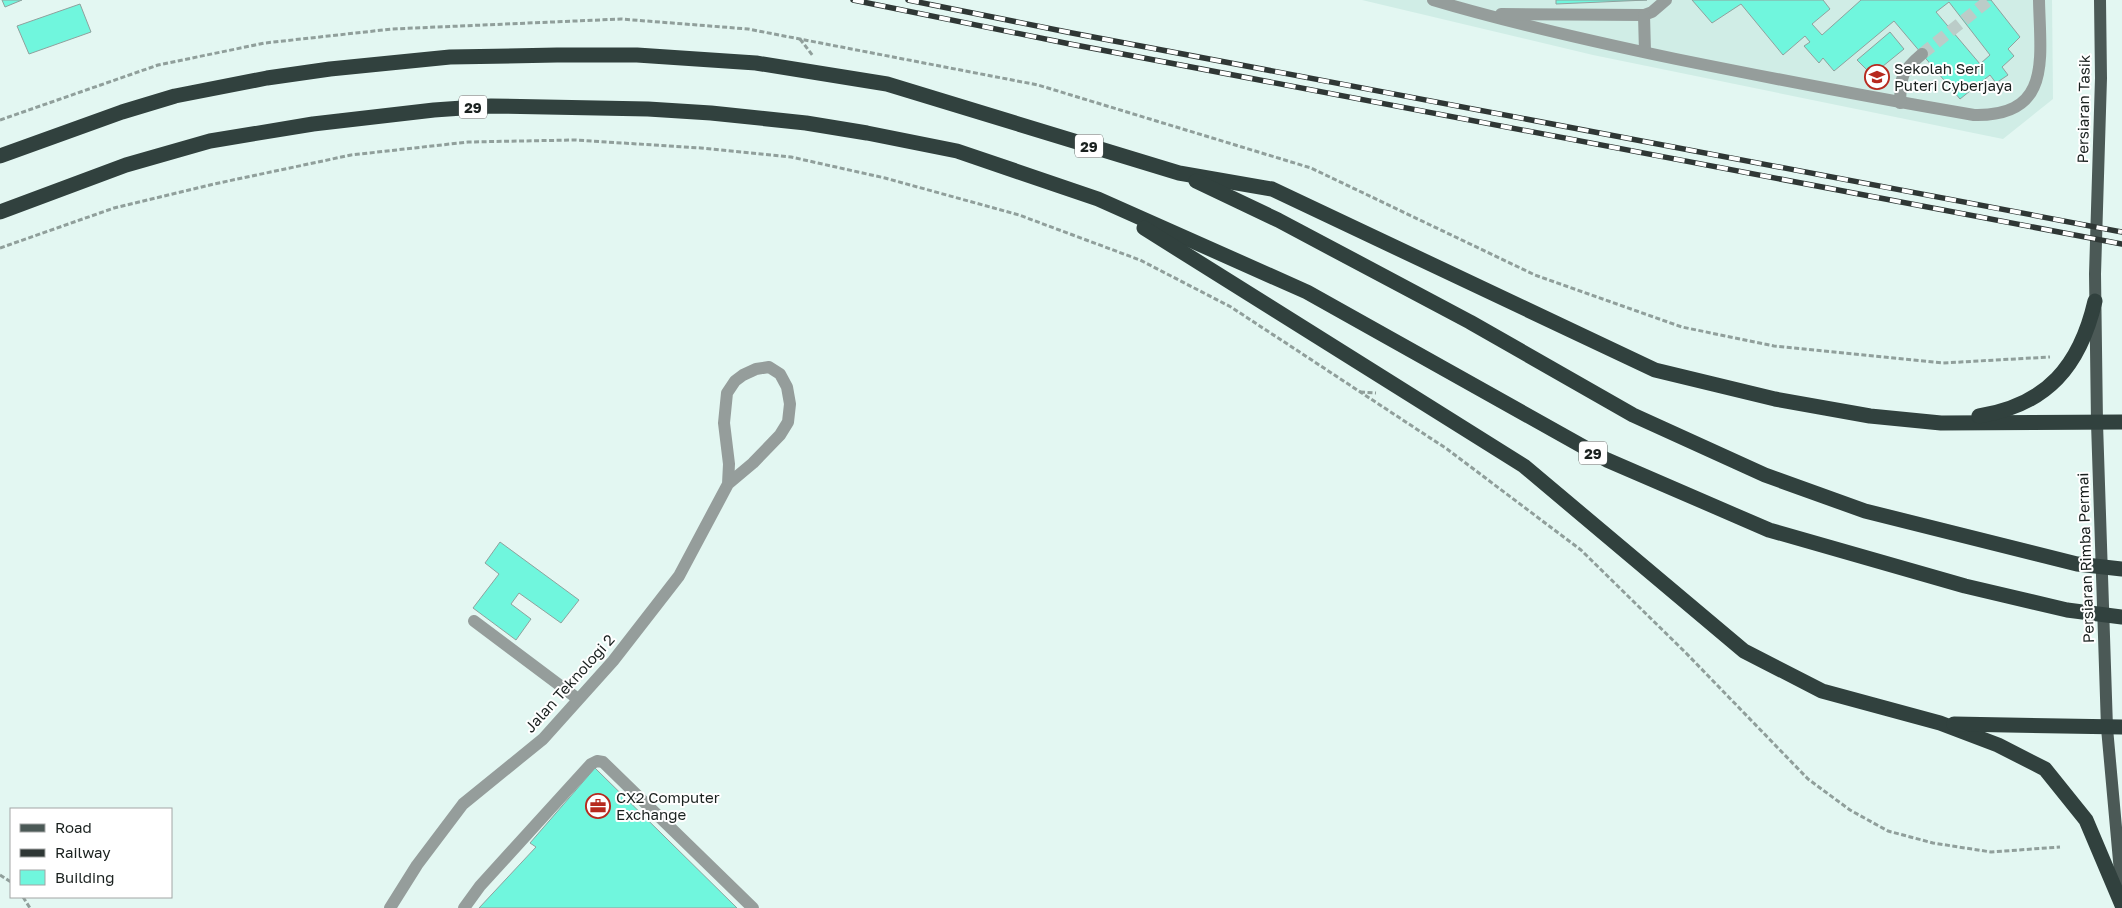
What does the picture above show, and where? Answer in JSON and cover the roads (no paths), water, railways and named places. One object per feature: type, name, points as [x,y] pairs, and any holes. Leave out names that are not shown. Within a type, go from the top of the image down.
[{"type":"highway","name":"29","points":[[0,156],[122,112],[176,96],[330,68],[450,57],[637,55],[756,63],[887,84],[1179,173],[1278,220],[1461,318],[1633,416],[1765,475],[1865,511],[2069,562],[2122,570]]},
{"type":"highway","name":"29","points":[[0,212],[126,165],[210,141],[265,130],[372,116],[491,106],[648,109],[711,113],[806,123],[957,151],[1098,199],[1308,292],[1607,460],[1769,530],[1965,586],[2067,610],[2122,617]]},
{"type":"highway","points":[[1179,173],[1272,189],[1655,370],[1775,400],[1870,416],[1941,423],[2122,422]]},
{"type":"highway","points":[[1098,199],[1524,466],[1744,651],[1822,691],[1940,723],[1998,745],[2045,768],[2086,820],[2122,905]]},
{"type":"highway","points":[[1941,423],[2008,410],[2028,402],[2044,392],[2057,380],[2072,360],[2091,320],[2095,301]]},
{"type":"highway","points":[[1940,723],[2122,728]]},
{"type":"main road","name":"Persiaran Tasik","points":[[2096,219],[2101,78],[2100,0]]},
{"type":"main road","name":"Persiaran Rimba Permai","points":[[2096,219],[2097,423],[2105,684],[2107,728],[2122,894]]},
{"type":"street","points":[[1433,0],[1478,13],[1645,52],[1840,93],[1990,116],[2002,113],[2024,102],[2031,92],[2040,68],[2039,0]]},
{"type":"street","points":[[1459,8],[1470,0]]},
{"type":"street","points":[[1478,13],[1644,15],[1652,12],[1666,0]]},
{"type":"street","points":[[1644,15],[1645,52]]},
{"type":"street","points":[[1900,103],[1903,74],[1907,67],[1922,54]]},
{"type":"street","name":"Jalan Teknologi 2","points":[[390,908],[417,865],[463,804],[543,739],[612,661],[679,576],[728,484],[770,447],[780,435],[788,422],[790,404],[787,387],[780,374],[769,367],[756,369],[743,375],[735,381],[727,393],[724,423],[729,464],[728,484]]},
{"type":"street","points":[[474,621],[578,699]]},
{"type":"street","points":[[464,908],[493,872],[591,764],[597,761],[603,762],[753,908]]},
{"type":"tunnel","points":[[1922,54],[1989,0]]},
{"type":"railway","points":[[853,0],[1070,44],[2122,244]]},
{"type":"railway","points":[[908,0],[1072,33],[2122,232]]},
{"type":"place","name":"Sekolah Seri Puteri Cyberjaya","points":[[1877,77]]},
{"type":"place","name":"CX2 Computer Exchange","points":[[598,806]]}]
